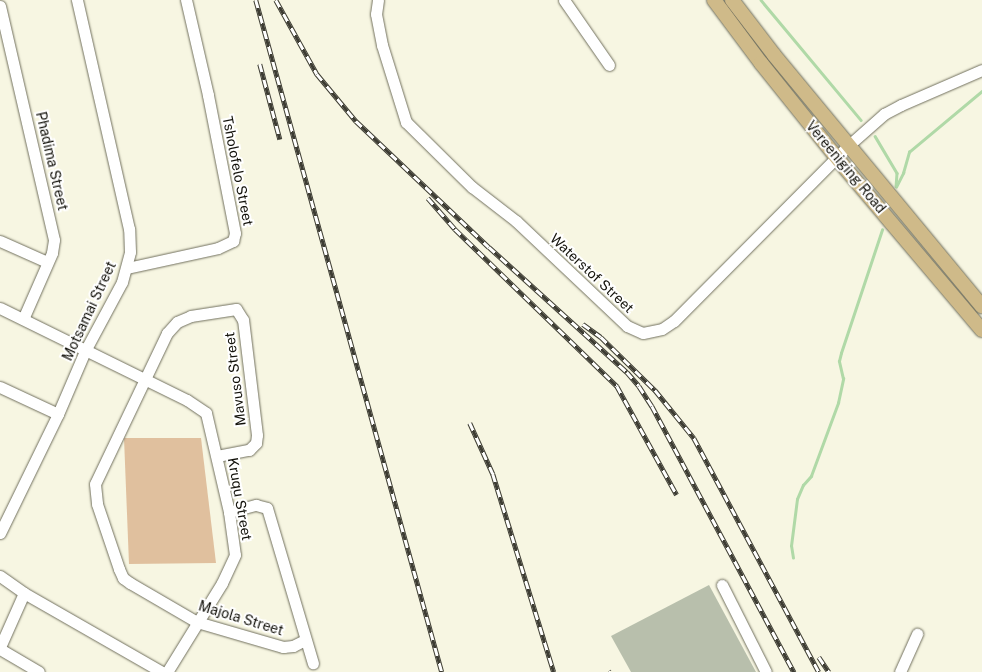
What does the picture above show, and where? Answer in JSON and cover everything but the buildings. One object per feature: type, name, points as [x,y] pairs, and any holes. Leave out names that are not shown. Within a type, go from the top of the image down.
[{"type":"main road","name":"Vereeniging Road","points":[[714,0],[761,63],[838,158],[982,330]]},
{"type":"main road","name":"Vereeniging Road","points":[[732,0],[774,56],[982,306]]},
{"type":"street","name":"Motsamai Street","points":[[0,533],[127,268],[130,252],[128,229],[77,0]]},
{"type":"street","name":"Tsholofelo Street","points":[[127,268],[218,248],[233,241],[235,233],[186,0]]},
{"type":"street","name":"Waterstof Street","points":[[378,0],[376,14],[382,45],[406,122],[472,187],[516,221],[627,326],[634,330],[653,332],[674,321],[849,145],[884,114],[982,70]]},
{"type":"street","points":[[564,0],[609,65]]},
{"type":"street","name":"Phadima Street","points":[[0,6],[53,231],[54,246],[24,319]]},
{"type":"street","points":[[0,241],[47,262]]},
{"type":"street","name":"Kruqu Street","points":[[0,308],[146,379],[198,406],[206,414],[229,512],[235,555],[225,578],[167,672]]},
{"type":"street","name":"Mavuso Street","points":[[146,379],[167,333],[177,322],[207,312],[230,308],[239,311],[243,320],[257,435],[256,443],[242,452],[217,456]]},
{"type":"street","name":"Majola Street","points":[[146,379],[95,484],[97,504],[123,578],[197,622],[282,647],[293,646],[305,640]]},
{"type":"street","points":[[0,387],[58,414]]},
{"type":"street","points":[[229,512],[256,505],[267,508],[313,663]]},
{"type":"street","points":[[0,576],[24,593],[162,672]]},
{"type":"street","points":[[722,585],[766,672]]},
{"type":"street","points":[[24,593],[0,648],[39,672]]},
{"type":"street","points":[[900,672],[917,634]]},
{"type":"shaded area","points":[[124,438],[201,438],[216,563],[129,564]]},
{"type":"waterway","points":[[761,0],[861,120]]},
{"type":"waterway","points":[[896,187],[903,173],[909,152],[982,91]]},
{"type":"waterway","points":[[875,136],[897,173],[896,186]]},
{"type":"waterway","points":[[793,558],[791,546],[797,499],[803,485],[811,476],[838,403],[843,379],[839,361],[841,353],[882,230]]},
{"type":"railway","points":[[256,0],[442,672]]},
{"type":"railway","points":[[276,0],[317,74],[356,121],[489,247],[627,372],[639,386],[652,406],[794,672]]},
{"type":"railway","points":[[260,64],[280,139]]},
{"type":"railway","points":[[428,198],[455,229],[617,386],[677,495]]},
{"type":"railway","points":[[583,324],[601,337],[655,390],[694,438],[819,672]]},
{"type":"railway","points":[[470,423],[493,474],[554,672]]},
{"type":"railway","points":[[819,657],[829,672]]}]
